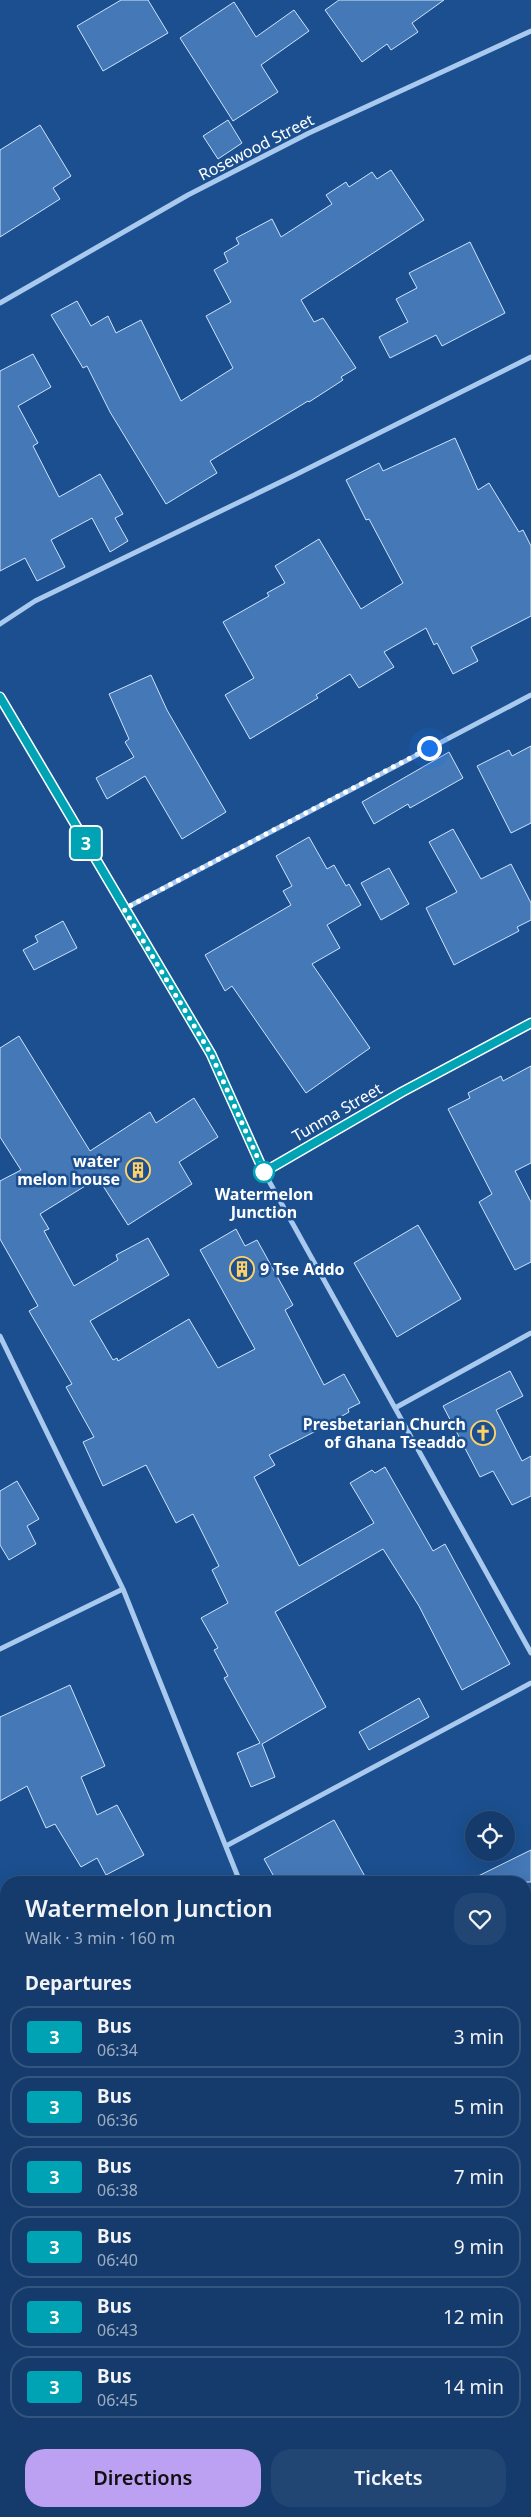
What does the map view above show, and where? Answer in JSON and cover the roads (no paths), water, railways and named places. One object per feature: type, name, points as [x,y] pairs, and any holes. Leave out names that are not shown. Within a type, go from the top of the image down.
[{"type":"street","name":"Rosewood Street","points":[[0,303],[231,173],[309,133],[531,31]]},
{"type":"street","points":[[0,624],[35,600],[294,476],[531,357]]},
{"type":"street","points":[[124,909],[531,695]]},
{"type":"street","points":[[0,697],[211,1054],[264,1172],[531,1653]]},
{"type":"street","name":"Tunma Street","points":[[264,1172],[402,1092],[531,1023]]},
{"type":"street","points":[[395,1408],[531,1333]]},
{"type":"street","points":[[0,1336],[123,1589],[238,1876]]},
{"type":"street","points":[[0,1649],[123,1589]]},
{"type":"street","points":[[226,1846],[531,1683]]},
{"type":"place","name":"water melon house","points":[[138,1170]]},
{"type":"place","name":"Watermelon Junction","points":[[264,1172]]},
{"type":"place","name":"9 Tse Addo","points":[[242,1269]]},
{"type":"place","name":"Presbetarian Church of Ghana Tseaddo","points":[[483,1433]]}]
